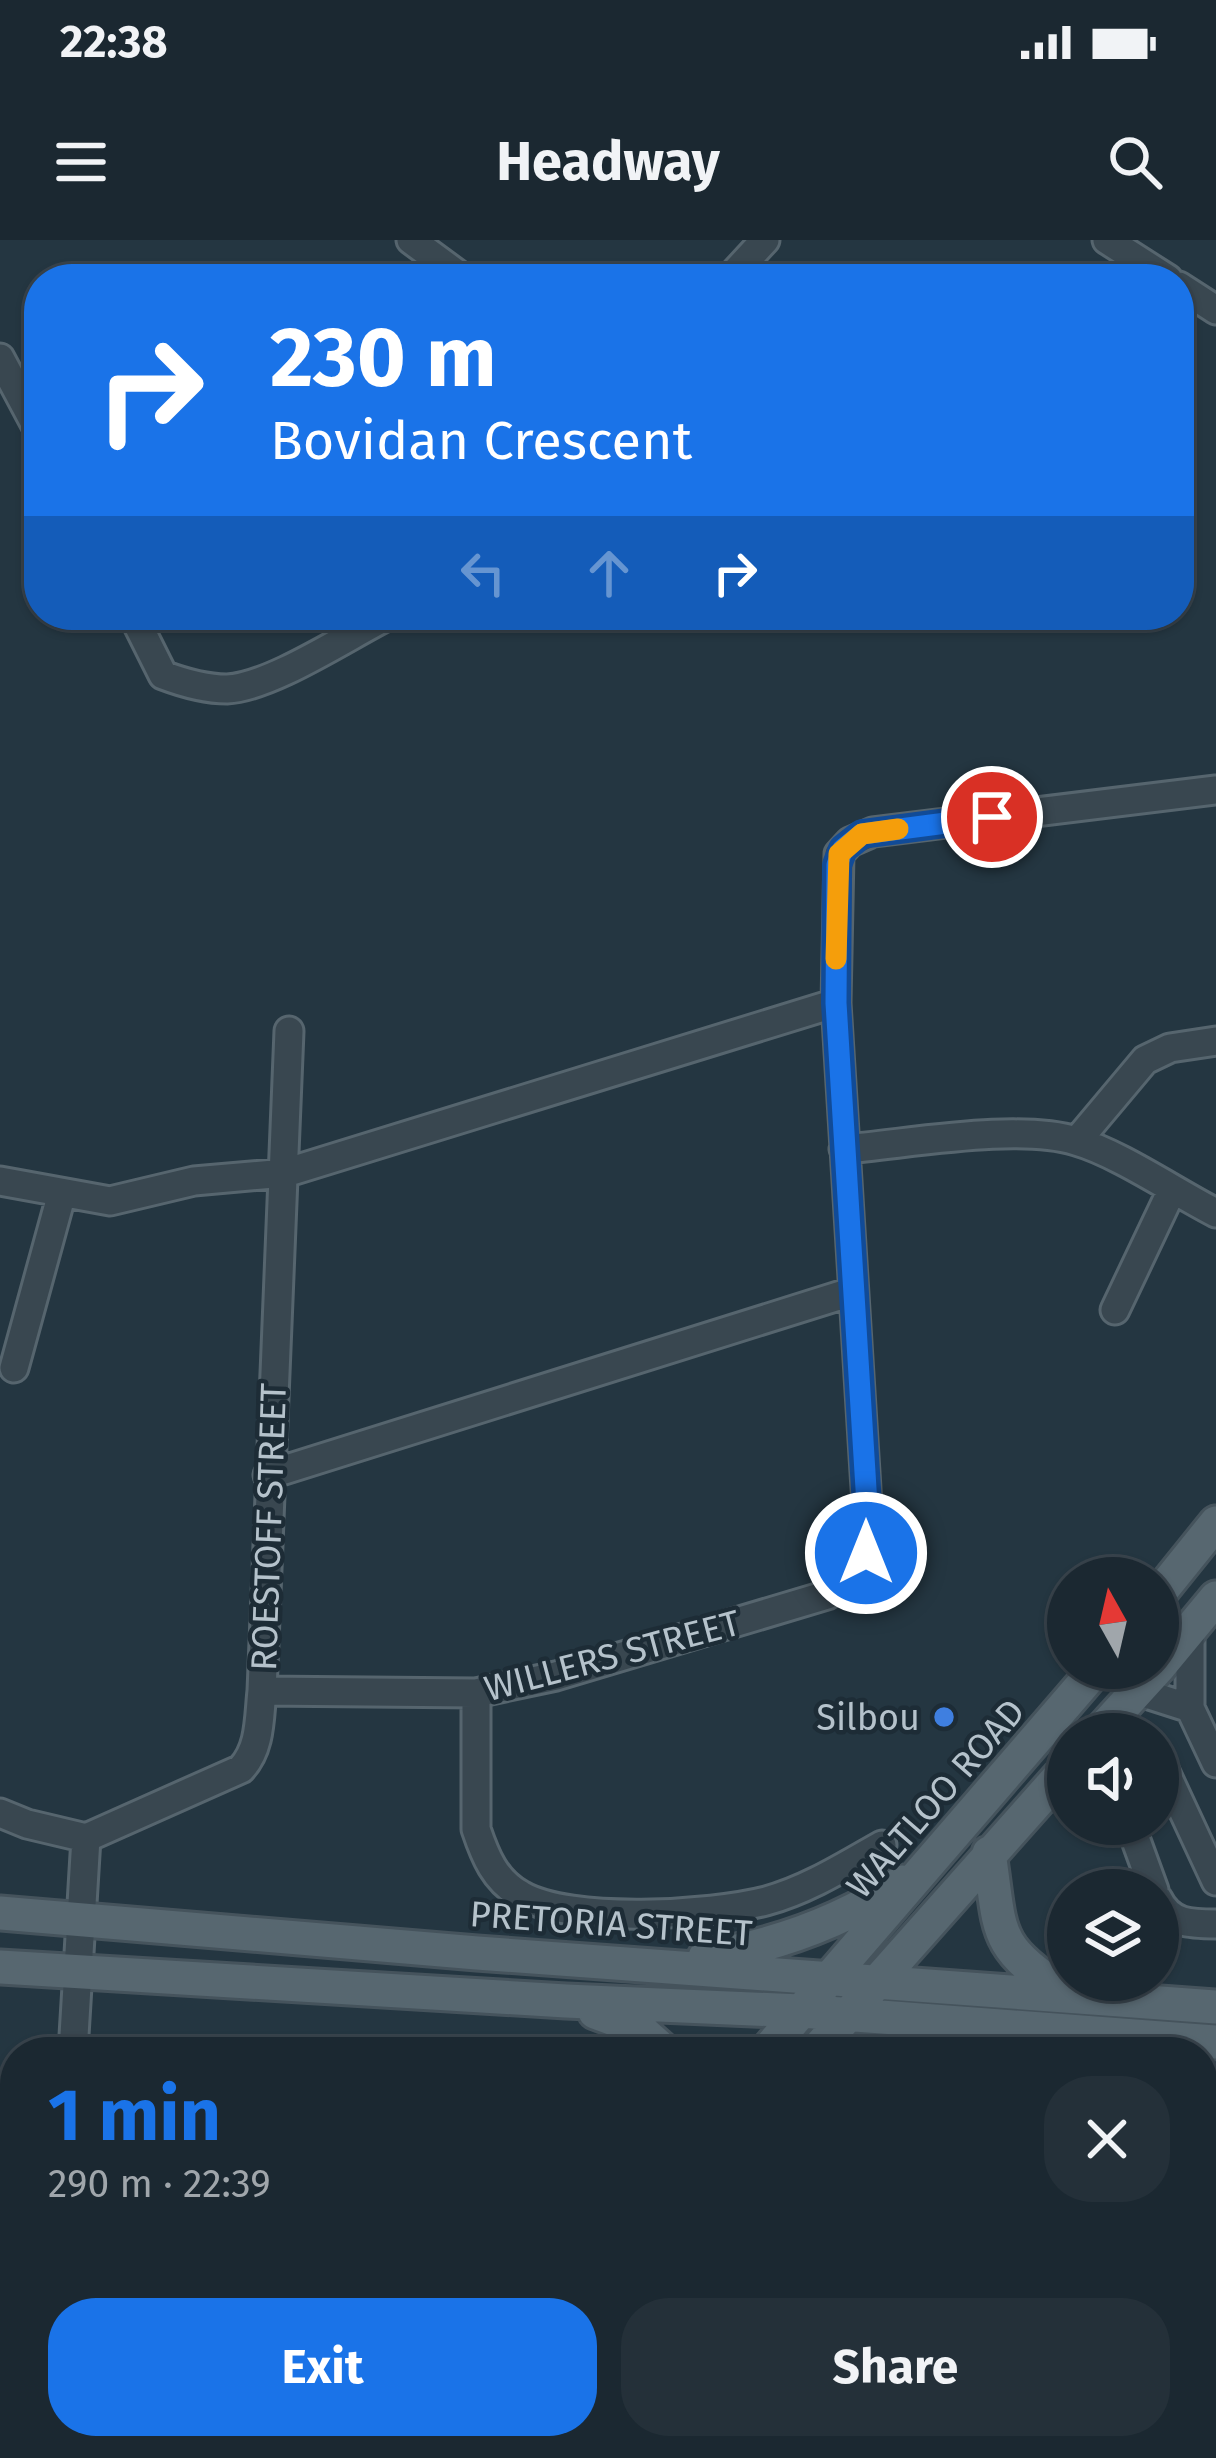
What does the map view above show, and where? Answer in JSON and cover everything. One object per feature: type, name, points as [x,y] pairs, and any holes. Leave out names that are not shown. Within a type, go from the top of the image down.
[{"type":"main road","points":[[1179,1569],[1216,1523]]},
{"type":"main road","points":[[1179,1644],[1216,1598]]},
{"type":"main road","name":"WALTLOO ROAD","points":[[779,2037],[1079,1689]]},
{"type":"main road","points":[[1117,1713],[1139,1689]]},
{"type":"main road","points":[[827,2037],[1047,1790]]},
{"type":"main road","points":[[620,1964],[736,1952],[798,1933],[866,1904],[943,1849]]},
{"type":"main road","points":[[989,1853],[1001,1935],[1026,1967],[1047,1981]]},
{"type":"main road","name":"PRETORIA STREET","points":[[0,1913],[620,1964],[1047,1992]]},
{"type":"main road","points":[[0,1967],[566,2002],[801,2011],[1150,2037]]},
{"type":"main road","name":"PRETORIA STREET","points":[[1152,2001],[1216,2007]]},
{"type":"main road","points":[[566,2002],[638,2028],[648,2037]]},
{"type":"street","points":[[411,240],[444,264]]},
{"type":"street","points":[[742,264],[764,240]]},
{"type":"street","points":[[1107,240],[1145,264]]},
{"type":"street","points":[[0,358],[24,402]]},
{"type":"street","points":[[140,630],[163,675],[193,686],[230,689],[262,681],[359,630]]},
{"type":"street","points":[[268,1474],[851,1292],[836,1003],[839,854],[850,842],[872,832],[1216,790]]},
{"type":"street","points":[[0,1181],[110,1201],[194,1181],[285,1173],[836,1003]]},
{"type":"street","name":"ROESTOFF STREET","points":[[86,1838],[242,1768],[256,1743],[289,1031]]},
{"type":"street","points":[[1077,1141],[1145,1060],[1169,1048],[1216,1041]]},
{"type":"street","points":[[844,1150],[997,1136],[1077,1141],[1216,1213]]},
{"type":"street","points":[[1115,1310],[1172,1190]]},
{"type":"street","points":[[14,1368],[62,1192]]},
{"type":"street","name":"WILLERS STREET","points":[[262,1691],[476,1694],[556,1676],[827,1595],[859,1572],[866,1553],[868,1521],[851,1292]]},
{"type":"street","points":[[1179,1736],[1193,1715],[1190,1632]]},
{"type":"street","points":[[1165,1689],[1193,1715],[1216,1763]]},
{"type":"street","points":[[476,1694],[476,1829],[482,1849],[501,1880],[550,1907],[697,1913],[768,1900],[818,1881],[882,1845]]},
{"type":"street","points":[[1179,1804],[1216,1881]]},
{"type":"street","points":[[0,1813],[86,1838],[74,2037]]},
{"type":"street","points":[[1179,1920],[1216,1924]]},
{"type":"slow traffic","points":[[836,959],[839,854],[862,834],[898,829]]},
{"type":"place","name":"Silbou","points":[[944,1717]]},
{"type":"route","points":[[866,1553],[868,1521],[836,1003],[837,865],[843,849],[862,834],[992,817]]}]
